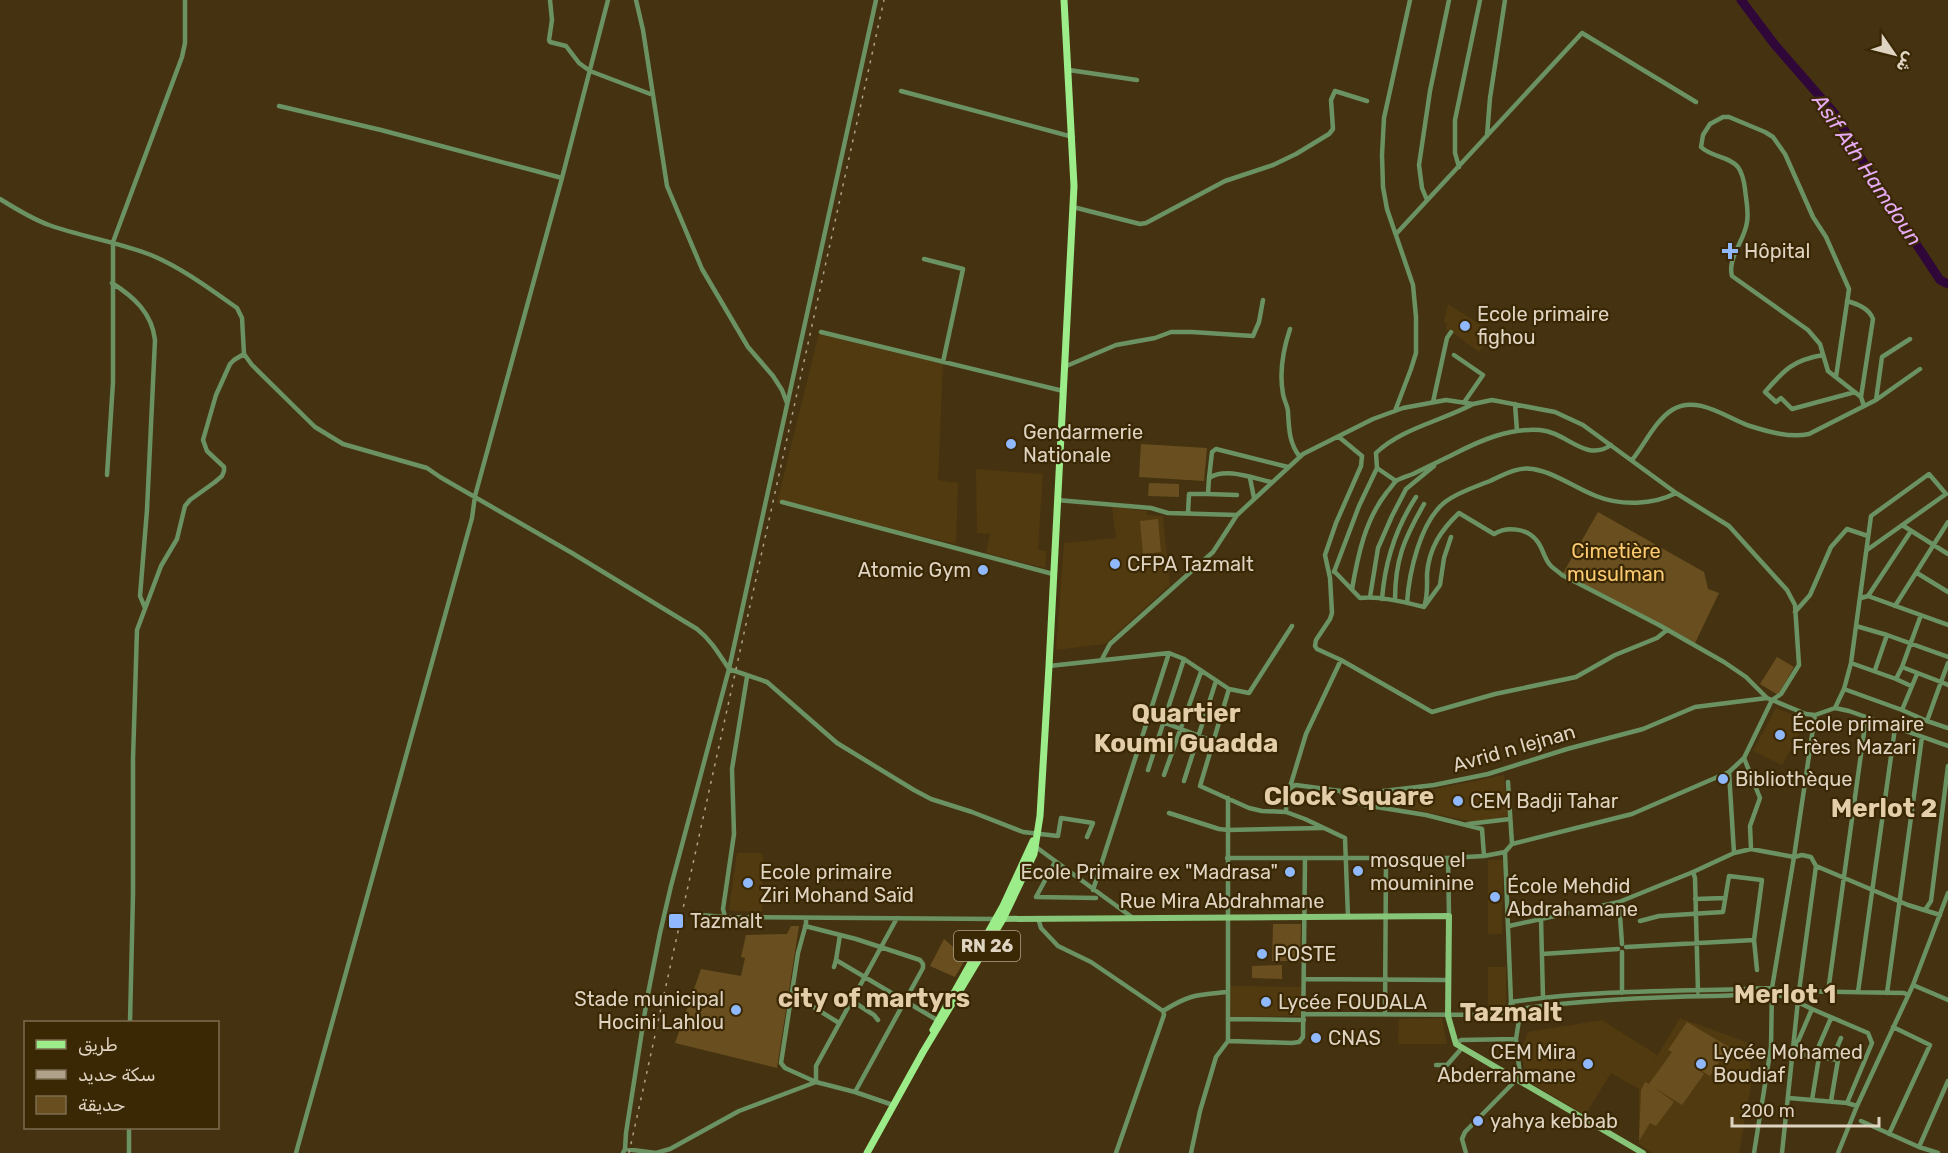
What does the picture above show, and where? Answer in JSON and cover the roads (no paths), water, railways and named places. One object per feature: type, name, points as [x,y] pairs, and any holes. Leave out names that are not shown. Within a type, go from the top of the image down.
[{"type":"main road","name":"RN 26","points":[[867,1153],[1034,854],[1040,816],[1073,207],[1073,137],[1064,0]]},
{"type":"main road","name":"RN 26","points":[[923,1052],[937,1020],[999,919],[1036,833]]},
{"type":"main road","name":"Rue Mira Abdrahmane","points":[[999,919],[1449,916]]},
{"type":"main road","points":[[1449,916],[1448,1016],[1459,1046],[1643,1153]]},
{"type":"street","points":[[107,475],[113,382],[113,242],[182,57],[185,43],[184,0]]},
{"type":"street","points":[[550,0],[552,20],[549,40],[553,44],[566,46],[579,63],[590,71],[652,96]]},
{"type":"street","points":[[296,1153],[472,518],[474,496],[562,178],[608,0]]},
{"type":"street","points":[[636,0],[643,30],[667,186],[702,269],[748,347],[773,376],[787,403]]},
{"type":"street","points":[[816,1082],[739,1111],[670,1149],[656,1153],[624,1151],[647,999],[660,933],[729,669],[876,0]]},
{"type":"street","points":[[1395,411],[1416,353],[1416,317],[1413,285],[1383,187],[1384,118],[1410,0]]},
{"type":"street","points":[[1427,200],[1420,179],[1423,136],[1449,0]]},
{"type":"street","points":[[1459,167],[1455,153],[1455,120],[1480,0]]},
{"type":"street","points":[[1487,136],[1490,99],[1505,0]]},
{"type":"street","points":[[1396,234],[1582,33],[1696,102]]},
{"type":"street","points":[[1069,70],[1137,80]]},
{"type":"street","points":[[1073,207],[1140,224],[1146,223],[1226,181],[1274,165],[1329,134],[1333,129],[1331,100],[1335,91],[1367,100]]},
{"type":"street","points":[[901,92],[1073,137]]},
{"type":"street","points":[[279,106],[381,130],[562,178]]},
{"type":"street","points":[[1836,377],[1849,289],[1826,237],[1813,217],[1780,145],[1773,137],[1730,117],[1716,119],[1703,135],[1701,147],[1709,153],[1733,162],[1739,168],[1743,177],[1748,208],[1747,223],[1731,265],[1732,276],[1808,330],[1820,344],[1828,371],[1861,397]]},
{"type":"street","points":[[0,200],[48,224],[113,242],[152,256],[185,272],[237,308],[242,318],[244,354],[252,365],[315,427],[343,444],[427,468],[697,629],[716,648],[729,669],[767,682],[837,743],[914,790],[931,799],[1023,832],[1058,836],[1061,818],[1093,823],[1088,837]]},
{"type":"street","points":[[924,259],[963,268],[943,362]]},
{"type":"street","points":[[112,283],[146,312],[154,328],[147,510],[140,596],[145,608]]},
{"type":"street","points":[[1064,367],[1116,345],[1155,338],[1171,332],[1253,336],[1259,322],[1263,300]]},
{"type":"street","points":[[1847,300],[1862,306],[1872,314],[1873,319],[1861,397],[1864,406]]},
{"type":"street","points":[[1290,329],[1283,353],[1283,393],[1289,409],[1293,449],[1300,457]]},
{"type":"street","points":[[821,332],[1063,391]]},
{"type":"street","points":[[1433,402],[1447,338],[1451,332]]},
{"type":"street","points":[[1876,400],[1882,357],[1910,339]]},
{"type":"street","points":[[130,1021],[137,630],[161,566],[177,539],[185,506],[222,476],[224,471],[224,467],[207,452],[203,440],[216,395],[230,364],[244,354]]},
{"type":"street","points":[[1455,355],[1483,375],[1465,401]]},
{"type":"street","points":[[1823,355],[1800,361],[1784,369],[1765,392],[1776,402],[1781,398],[1792,409],[1855,392]]},
{"type":"street","points":[[1632,460],[1666,416],[1681,405],[1704,407],[1751,426],[1795,436],[1809,434],[1876,400],[1920,369]]},
{"type":"street","points":[[1102,659],[1110,644],[1213,552],[1237,515],[1300,457],[1372,419],[1395,411],[1446,400],[1473,404]]},
{"type":"street","points":[[1227,858],[1386,859],[1484,856],[1505,852],[1512,844],[1632,814],[1729,772],[1744,758],[1769,699],[1781,694],[1799,665],[1795,605],[1787,590],[1729,526],[1676,493],[1570,417],[1542,408],[1492,400],[1473,404],[1400,436],[1387,443],[1376,453],[1362,456]]},
{"type":"street","points":[[1515,404],[1517,431]]},
{"type":"street","points":[[1352,589],[1365,533],[1382,499],[1396,481],[1479,441],[1517,431],[1541,430],[1559,434],[1570,442],[1591,451],[1600,451],[1611,445]]},
{"type":"street","points":[[1339,437],[1362,456]]},
{"type":"street","points":[[1208,494],[1212,452],[1216,449],[1288,467]]},
{"type":"street","points":[[1334,572],[1359,506],[1377,468],[1376,453]]},
{"type":"street","points":[[1362,456],[1325,555],[1330,578],[1332,613],[1316,640],[1317,649],[1341,660],[1432,712],[1496,694],[1576,677],[1614,655],[1657,638],[1668,630]]},
{"type":"street","points":[[1370,597],[1378,548],[1392,516],[1406,489],[1439,462]]},
{"type":"street","points":[[1377,468],[1396,481]]},
{"type":"street","points":[[1407,603],[1410,573],[1421,538],[1437,511],[1451,498],[1510,472],[1531,468],[1562,479],[1596,496],[1620,501],[1654,501],[1676,493]]},
{"type":"street","points":[[1209,478],[1227,473],[1271,482]]},
{"type":"street","points":[[1835,708],[1844,689],[1851,663],[1871,516],[1929,474],[1947,494],[1867,550]]},
{"type":"street","points":[[1251,478],[1254,498]]},
{"type":"street","points":[[1188,513],[1189,494],[1237,495]]},
{"type":"street","points":[[1382,599],[1389,550],[1402,520],[1416,497]]},
{"type":"street","points":[[1057,500],[1151,508],[1168,513],[1237,515]]},
{"type":"street","points":[[782,502],[1053,574]]},
{"type":"street","points":[[1395,600],[1395,576],[1402,546],[1424,504]]},
{"type":"street","points":[[1424,607],[1433,547],[1445,526],[1459,513],[1494,534],[1515,528],[1532,536],[1539,542],[1550,566],[1562,575],[1668,630],[1735,669],[1769,699],[1815,716],[1835,708],[1948,746]]},
{"type":"street","points":[[1895,606],[1948,522]]},
{"type":"street","points":[[1902,525],[1948,554]]},
{"type":"street","points":[[1795,612],[1810,595],[1831,547],[1847,529],[1868,536]]},
{"type":"street","points":[[1868,596],[1911,531]]},
{"type":"street","points":[[1424,607],[1440,585],[1444,558],[1451,537]]},
{"type":"street","points":[[1327,566],[1360,598],[1395,600],[1424,607]]},
{"type":"street","points":[[1917,573],[1948,592]]},
{"type":"street","points":[[1861,598],[1868,596],[1948,625]]},
{"type":"street","points":[[1896,679],[1921,615]]},
{"type":"street","points":[[1049,666],[1169,653],[1184,659],[1229,688],[1249,693],[1292,626]]},
{"type":"street","points":[[1856,626],[1948,657]]},
{"type":"street","points":[[1875,670],[1887,635]]},
{"type":"street","points":[[1093,890],[1169,653]]},
{"type":"street","points":[[1148,770],[1184,659]]},
{"type":"street","points":[[1286,812],[1287,792],[1306,734],[1341,660]]},
{"type":"street","points":[[1851,663],[1875,670],[1911,686]]},
{"type":"street","points":[[1927,721],[1948,663]]},
{"type":"street","points":[[1902,667],[1948,686]]},
{"type":"street","points":[[1164,775],[1201,672]]},
{"type":"street","points":[[1902,710],[1917,674]]},
{"type":"street","points":[[725,917],[723,909],[734,834],[732,769],[747,677]]},
{"type":"street","points":[[1184,781],[1216,681]]},
{"type":"street","points":[[1229,688],[1200,786],[1249,808],[1286,812],[1345,838],[1348,917]]},
{"type":"street","points":[[1844,689],[1948,728]]},
{"type":"street","name":"Avrid n lejnan","points":[[1290,787],[1296,785],[1354,792],[1418,788],[1488,774],[1567,748],[1643,729],[1695,707],[1769,699]]},
{"type":"street","points":[[1754,1153],[1771,1047],[1772,988],[1815,716]]},
{"type":"street","points":[[1149,717],[1214,741]]},
{"type":"street","points":[[1828,992],[1866,718]]},
{"type":"street","points":[[1858,992],[1895,728]]},
{"type":"street","points":[[1887,993],[1922,737]]},
{"type":"street","points":[[1744,758],[1760,798],[1750,826],[1751,849]]},
{"type":"street","points":[[1926,910],[1931,901],[1948,766]]},
{"type":"street","points":[[1729,772],[1734,853]]},
{"type":"street","points":[[1508,782],[1512,844]]},
{"type":"street","points":[[1338,791],[1355,801],[1482,830],[1484,856]]},
{"type":"street","points":[[1354,792],[1355,801]]},
{"type":"street","points":[[1191,1153],[1200,1111],[1216,1057],[1228,1041],[1228,798]]},
{"type":"street","points":[[1169,813],[1228,830],[1326,828]]},
{"type":"street","points":[[1462,824],[1510,819]]},
{"type":"street","points":[[1035,846],[1132,918]]},
{"type":"street","points":[[1509,926],[1618,902],[1734,853],[1751,849],[1794,857],[1802,855],[1810,857],[1816,866],[1940,915]]},
{"type":"street","points":[[1505,852],[1511,1002],[1515,1019],[1519,1020]]},
{"type":"street","points":[[1448,858],[1449,916]]},
{"type":"street","points":[[1228,1041],[1292,1043],[1299,1042],[1303,1037],[1305,859]]},
{"type":"street","points":[[1385,1014],[1386,859]]},
{"type":"street","points":[[1055,862],[1036,897],[1096,898]]},
{"type":"street","points":[[1782,1153],[1799,991],[1816,866]]},
{"type":"street","points":[[1693,872],[1699,993]]},
{"type":"street","points":[[1640,921],[1659,916],[1723,912],[1729,876],[1762,880],[1754,940],[1758,970]]},
{"type":"street","points":[[1838,1153],[1912,986],[1948,893]]},
{"type":"street","points":[[1695,899],[1725,898]]},
{"type":"street","points":[[1618,902],[1624,946],[1620,951],[1622,993]]},
{"type":"street","points":[[700,915],[999,919]]},
{"type":"street","points":[[806,918],[791,993],[781,1063],[784,1068],[816,1082],[893,1105]]},
{"type":"street","points":[[816,1082],[816,1066],[897,918]]},
{"type":"street","points":[[1038,918],[1041,928],[1058,946],[1091,962],[1163,1011]]},
{"type":"street","points":[[1541,919],[1543,998]]},
{"type":"street","points":[[805,926],[920,960],[923,964],[923,968],[855,1092]]},
{"type":"street","points":[[834,967],[840,935]]},
{"type":"street","points":[[1624,946],[1697,945],[1754,940]]},
{"type":"street","points":[[1542,954],[1620,951]]},
{"type":"street","points":[[836,960],[937,1020]]},
{"type":"street","points":[[1304,979],[1449,980]]},
{"type":"street","points":[[1912,986],[1948,1000]]},
{"type":"street","points":[[1514,1012],[1621,1000],[1772,988],[1798,1003],[1868,1033],[1872,1043],[1847,1103]]},
{"type":"street","points":[[1511,1002],[1622,993],[1785,994],[1799,991],[1904,993],[1908,995]]},
{"type":"street","points":[[1163,1011],[1183,999],[1196,995],[1228,992]]},
{"type":"street","points":[[791,993],[840,1023]]},
{"type":"street","points":[[852,1001],[878,1020]]},
{"type":"street","points":[[1793,1053],[1812,1009]]},
{"type":"street","points":[[1116,1153],[1164,1014],[1163,1011]]},
{"type":"street","points":[[1229,1019],[1385,1014],[1448,1016],[1523,1011],[1525,1015],[1519,1020]]},
{"type":"street","points":[[1812,1100],[1819,1057],[1818,1048],[1831,1018]]},
{"type":"street","points":[[1466,1153],[1462,1139],[1465,1132],[1520,1076],[1516,1039],[1519,1020]]},
{"type":"street","points":[[1889,1134],[1930,1045],[1893,1027]]},
{"type":"street","points":[[1832,1059],[1841,1038]]},
{"type":"street","points":[[1436,1065],[1447,1065],[1461,1040],[1516,1039]]},
{"type":"street","points":[[1793,1053],[1838,1060],[1830,1101]]},
{"type":"street","points":[[1919,1147],[1948,1081]]},
{"type":"street","points":[[1789,1098],[1847,1103],[1857,1106]]},
{"type":"street","points":[[1861,1121],[1938,1153]]},
{"type":"street","points":[[129,1129],[129,1153]]},
{"type":"waterway","name":"Asif Ath Hamdoun","points":[[1741,0],[1775,45],[1835,114],[1872,177],[1940,280],[1948,284]]},
{"type":"railway","points":[[629,1153],[884,0]]},
{"type":"place","name":"Hôpital","points":[[1730,251]]},
{"type":"place","name":"Ecole primaire fighou","points":[[1465,326]]},
{"type":"place","name":"Gendarmerie Nationale","points":[[1011,444]]},
{"type":"place","name":"CFPA Tazmalt","points":[[1115,564]]},
{"type":"place","name":"Atomic Gym","points":[[983,570]]},
{"type":"place","name":"École primaire Frères Mazari","points":[[1780,735]]},
{"type":"place","name":"Bibliothèque","points":[[1723,779]]},
{"type":"place","name":"CEM Badji Tahar","points":[[1458,801]]},
{"type":"place","name":"mosque el mouminine","points":[[1358,871]]},
{"type":"place","name":"Ecole Primaire ex \"Madrasa\"","points":[[1290,872]]},
{"type":"place","name":"Ecole primaire Ziri Mohand Saïd","points":[[748,883]]},
{"type":"place","name":"École Mehdid Abdrahamane","points":[[1495,897]]},
{"type":"place","name":"Tazmalt","points":[[676,921]]},
{"type":"place","name":"POSTE","points":[[1262,954]]},
{"type":"place","name":"Lycée FOUDALA","points":[[1266,1002]]},
{"type":"place","name":"Stade municipal Hocini Lahlou","points":[[736,1010]]},
{"type":"place","name":"CNAS","points":[[1316,1038]]},
{"type":"place","name":"CEM Mira Abderrahmane","points":[[1588,1064]]},
{"type":"place","name":"Lycée Mohamed Boudiaf","points":[[1701,1064]]},
{"type":"place","name":"yahya kebbab","points":[[1478,1121]]},
{"type":"district","name":"Quartier Koumi Guadda","points":[[1186,728]]},
{"type":"district","name":"Clock Square","points":[[1349,796]]},
{"type":"district","name":"Merlot 2","points":[[1884,808]]},
{"type":"district","name":"Merlot 1","points":[[1785,994]]},
{"type":"district","name":"city of martyrs","points":[[874,998]]},
{"type":"district","name":"Tazmalt","points":[[1511,1012]]},
{"type":"park label","name":"Cimetière musulman","points":[[1616,562]]}]
